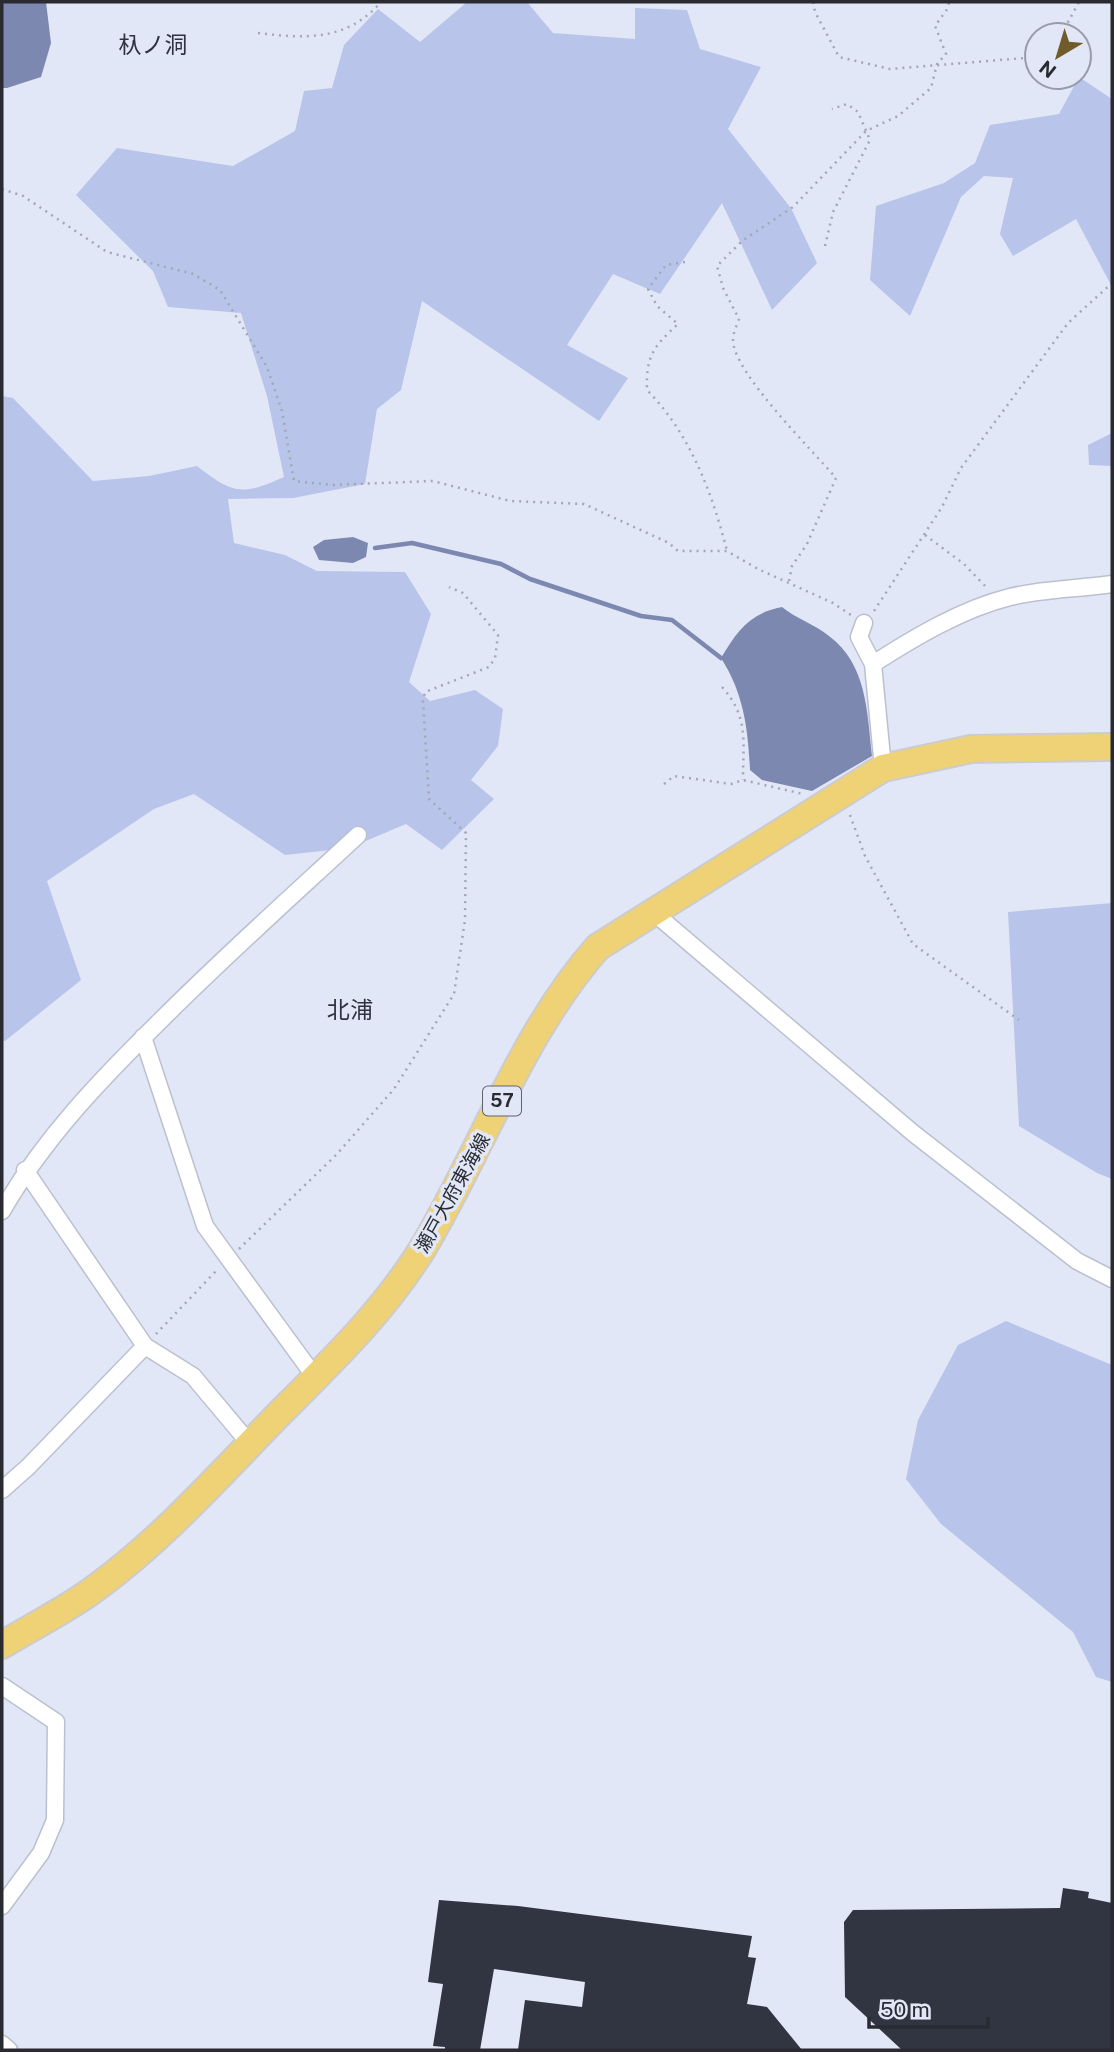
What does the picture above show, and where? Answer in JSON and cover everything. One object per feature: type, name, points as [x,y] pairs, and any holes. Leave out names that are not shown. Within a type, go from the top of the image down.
[{"type":"main road","name":"瀬戸大府東海線","points":[[2,1645],[97,1587],[159,1535],[389,1301],[423,1247],[543,1024],[576,972],[598,947],[883,768],[971,749],[1112,747]]},
{"type":"street","points":[[873,664],[909,641],[996,601],[1032,592],[1112,584]]},
{"type":"street","points":[[863,623],[859,637],[873,664],[883,768]]},
{"type":"street","points":[[2,1211],[25,1170],[75,1107],[143,1037],[358,835]]},
{"type":"street","points":[[653,912],[913,1133],[1077,1261],[1112,1279]]},
{"type":"street","points":[[143,1037],[205,1226],[227,1260],[315,1377]]},
{"type":"street","points":[[25,1170],[145,1346],[193,1376],[250,1444]]},
{"type":"street","points":[[2,1490],[28,1467],[145,1346]]},
{"type":"street","points":[[2,1686],[56,1721],[56,1734],[55,1820],[41,1853],[2,1906]]},
{"type":"street","points":[[2,2044],[9,2050]]},
{"type":"path","points":[[258,33],[289,37],[333,34],[359,24],[381,2]]},
{"type":"path","points":[[813,2],[815,12],[839,57],[890,69],[937,64],[1023,61]]},
{"type":"path","points":[[789,581],[792,566],[807,544],[836,478],[760,391],[742,363],[733,341],[739,319],[723,288],[717,266],[741,241],[793,207],[866,131],[898,116],[931,88],[937,64],[946,54],[935,26],[948,8],[949,2]]},
{"type":"path","points":[[1069,21],[1079,2]]},
{"type":"path","points":[[825,246],[834,212],[870,140],[858,113],[847,104],[832,109]]},
{"type":"path","points":[[2,189],[23,196],[107,253],[192,274],[220,290],[267,367],[282,411],[294,481],[332,485],[433,481],[510,501],[584,504],[669,543],[678,551],[727,551],[758,569],[833,603],[863,623],[887,594],[925,535],[961,468],[1060,334],[1112,283]]},
{"type":"path","points":[[685,262],[666,265],[648,289],[657,306],[678,324],[657,344],[646,365],[647,390],[671,415],[685,446],[703,472],[727,551]]},
{"type":"path","points":[[925,535],[964,564],[996,601]]},
{"type":"path","points":[[145,1346],[227,1260],[337,1154],[394,1089],[454,993],[465,920],[466,834],[429,799],[423,701],[425,692],[489,667],[495,658],[498,635],[463,593],[449,587]]},
{"type":"path","points":[[722,687],[735,702],[743,722],[743,780]]},
{"type":"path","points":[[664,784],[674,776],[731,784],[743,780],[833,797],[913,944],[1019,1020]]},
{"type":"shaded area","points":[[2,2],[46,2],[51,43],[41,77],[7,88],[2,88]]},
{"type":"shaded area","points":[[467,2],[527,2],[553,33],[635,39],[635,8],[687,10],[700,49],[761,67],[728,129],[791,208],[817,263],[772,310],[722,203],[660,294],[613,274],[567,345],[628,378],[599,421],[422,301],[401,390],[377,409],[365,484],[293,498],[228,499],[234,543],[285,555],[317,571],[405,572],[431,614],[409,682],[430,701],[475,690],[503,709],[498,746],[471,780],[494,799],[442,850],[406,824],[349,848],[285,855],[194,794],[154,809],[47,881],[81,980],[5,1041],[2,1040],[2,396],[13,398],[93,481],[149,476],[197,466],[220,482],[238,489],[258,487],[284,477],[267,396],[241,313],[168,307],[153,271],[76,195],[117,148],[233,166],[295,131],[304,91],[332,88],[344,45],[378,9],[420,42]]},
{"type":"shaded area","points":[[1093,86],[1112,99],[1112,287],[1076,219],[1013,256],[1000,234],[1013,178],[984,176],[961,197],[910,316],[870,280],[876,206],[944,183],[975,163],[990,125],[1059,114],[1071,91],[1093,91]]},
{"type":"shaded area","points":[[1112,433],[1112,466],[1089,465],[1088,445]]},
{"type":"shaded area","points":[[353,537],[368,543],[366,557],[353,563],[319,560],[313,547],[324,540]]},
{"type":"shaded area","points":[[782,607],[842,647],[858,675],[866,706],[872,756],[812,791],[762,780],[750,770],[748,740],[740,698],[721,658],[733,639],[753,619]]},
{"type":"shaded area","points":[[1112,903],[1112,1179],[1097,1173],[1019,1126],[1008,912]]},
{"type":"shaded area","points":[[1006,1321],[1112,1365],[1112,1682],[1096,1677],[1073,1632],[941,1524],[906,1479],[918,1420],[958,1345]]},
{"type":"building","points":[[1063,1888],[1089,1892],[1088,1898],[1112,1903],[1112,2050],[902,2050],[845,1997],[844,1922],[853,1910],[1060,1908]]},
{"type":"building","points":[[439,1900],[518,1906],[752,1936],[748,1957],[756,1958],[747,2004],[767,2007],[802,2050],[518,2050],[525,2000],[582,2007],[585,1982],[494,1969],[480,2050],[445,2050],[445,2047],[433,2046],[443,1984],[428,1982]]},
{"type":"waterway","points":[[375,548],[412,543],[501,564],[530,579],[641,616],[672,620],[721,658]]},
{"type":"district","name":"杁ノ洞","points":[[153,45]]},
{"type":"district","name":"北浦","points":[[350,1010]]}]
